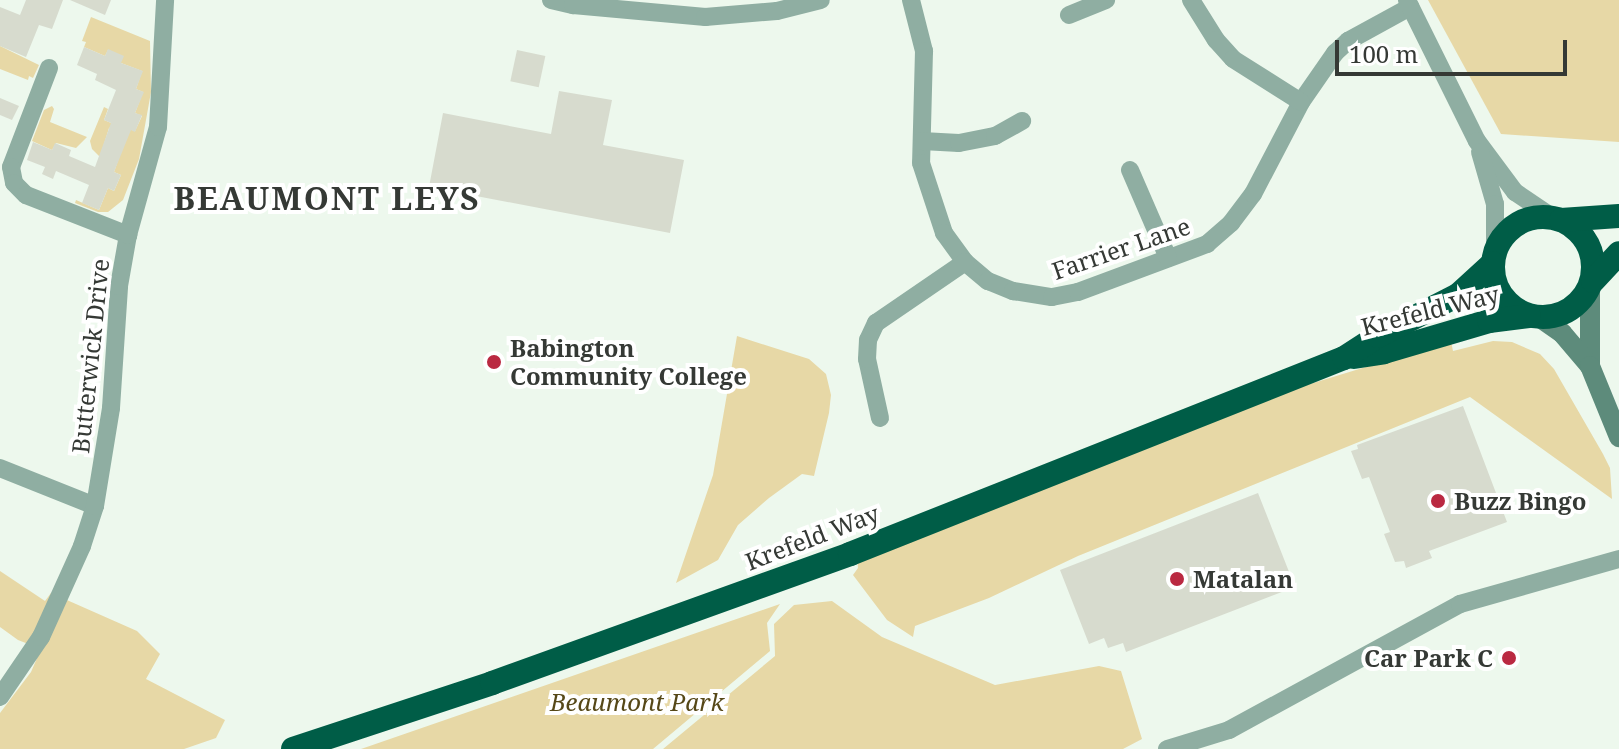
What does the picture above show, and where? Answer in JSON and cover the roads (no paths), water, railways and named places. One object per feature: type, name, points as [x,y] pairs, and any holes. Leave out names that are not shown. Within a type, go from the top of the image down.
[{"type":"highway","points":[[1619,216],[1522,221],[1502,238],[1494,257],[1496,286],[1505,301],[1534,316],[1563,314],[1577,305],[1619,253]]},
{"type":"highway","points":[[1557,218],[1584,237],[1592,251],[1592,284]]},
{"type":"highway","name":"Krefeld Way","points":[[293,749],[492,683],[850,554],[1344,358],[1378,336],[1458,295],[1494,257]]},
{"type":"highway","name":"Krefeld Way","points":[[1344,358],[1384,352],[1489,321],[1534,316]]},
{"type":"street","name":"Butterwick Drive","points":[[0,697],[41,637],[82,546],[95,506],[111,408],[113,338],[128,235],[158,127],[165,0]]},
{"type":"street","points":[[551,0],[573,5],[705,17],[777,11],[821,0]]},
{"type":"street","name":"Farrier Lane","points":[[911,0],[924,51],[921,163],[944,233],[965,262],[988,281],[1013,291],[1052,297],[1078,292],[1207,244],[1231,223],[1253,194],[1323,66],[1348,41],[1409,4]]},
{"type":"street","points":[[1069,15],[1106,0]]},
{"type":"street","points":[[1191,0],[1216,40],[1233,59],[1301,102]]},
{"type":"street","points":[[1409,4],[1477,141],[1515,192],[1557,218]]},
{"type":"street","points":[[49,68],[11,167],[14,183],[26,195],[128,235]]},
{"type":"street","points":[[922,141],[959,143],[995,136],[1022,121]]},
{"type":"street","points":[[1477,141],[1495,204],[1494,257]]},
{"type":"street","points":[[1130,170],[1168,258]]},
{"type":"street","points":[[880,418],[867,359],[868,340],[876,323],[965,262]]},
{"type":"street","points":[[1590,366],[1592,284]]},
{"type":"street","points":[[1534,316],[1562,333],[1590,366],[1619,437]]},
{"type":"street","points":[[0,468],[95,506]]},
{"type":"street","points":[[1167,749],[1229,730],[1460,604],[1619,559]]},
{"type":"place","name":"Babington Community College","points":[[494,362]]},
{"type":"place","name":"Buzz Bingo","points":[[1438,501]]},
{"type":"place","name":"Matalan","points":[[1177,579]]},
{"type":"place","name":"Car Park C","points":[[1509,658]]},
{"type":"district","name":"BEAUMONT LEYS","points":[[327,198]]},
{"type":"park label","name":"Beaumont Park","points":[[637,702]]}]
